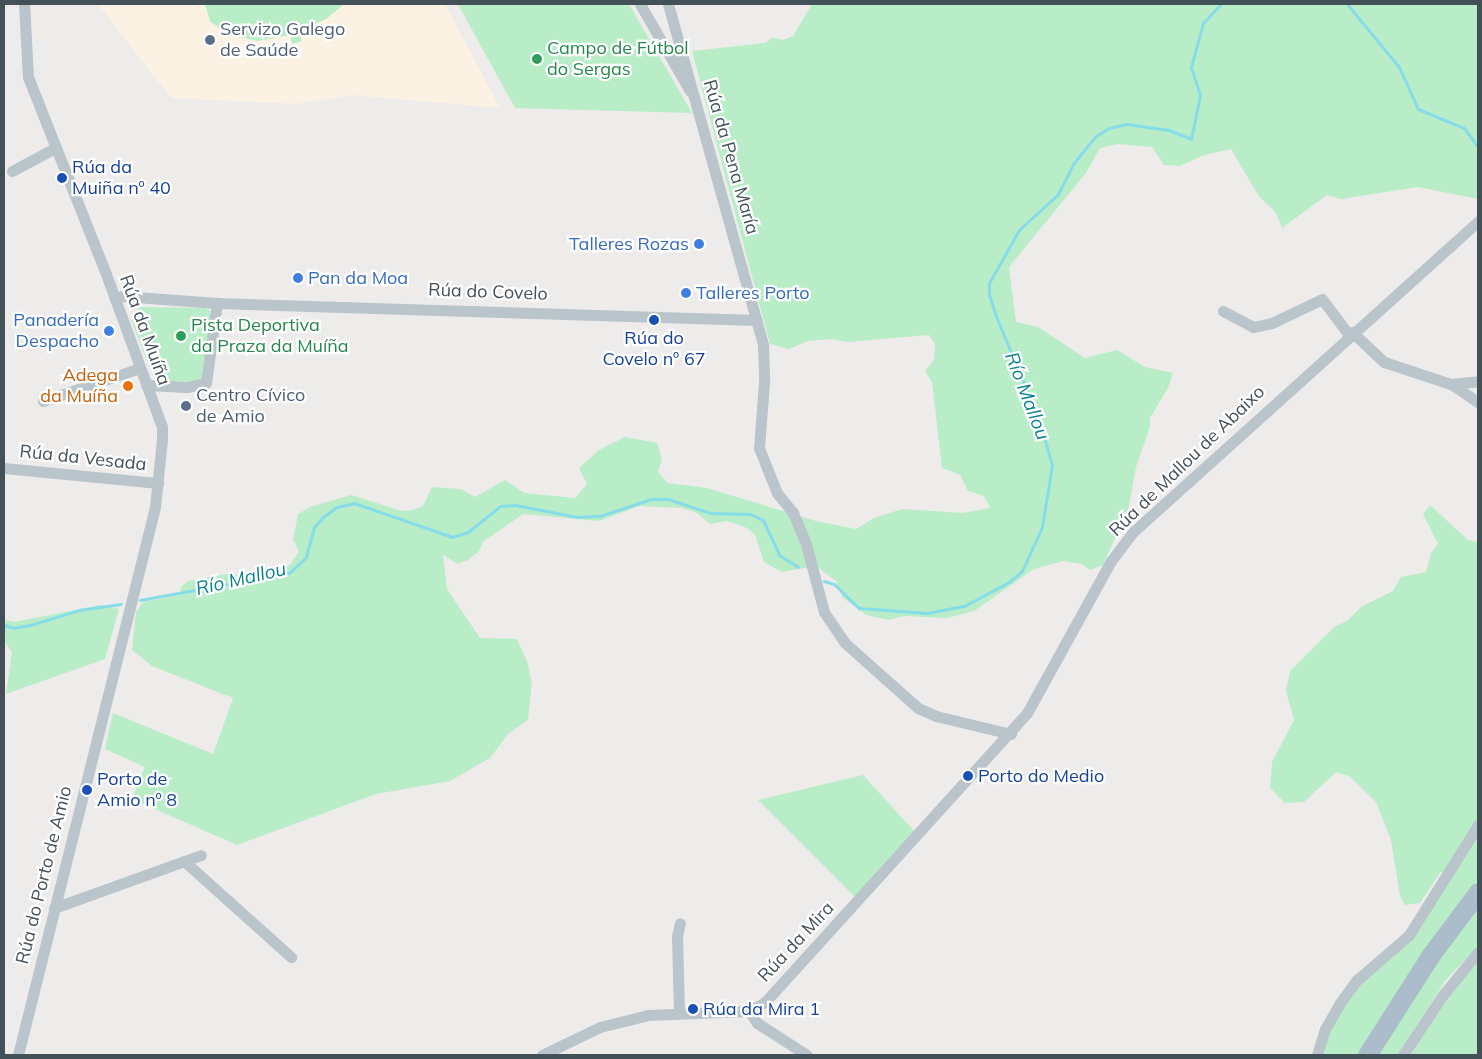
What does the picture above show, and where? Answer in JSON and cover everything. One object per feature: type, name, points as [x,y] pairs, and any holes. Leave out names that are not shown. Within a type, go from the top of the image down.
[{"type":"main road","points":[[1367,1055],[1430,956],[1478,892]]},
{"type":"street","name":"Rúa da Muíña","points":[[24,4],[28,77],[115,299],[162,427],[155,507],[98,733]]},
{"type":"street","points":[[640,4],[681,77],[694,92]]},
{"type":"street","name":"Rúa da Pena María","points":[[668,4],[763,345],[764,383],[759,448],[777,493],[793,513],[806,544],[812,576],[824,612],[834,630],[918,708],[936,716],[1011,734]]},
{"type":"street","points":[[12,171],[55,148]]},
{"type":"street","name":"Rúa de Mallou de Abaixo","points":[[1011,734],[1049,678],[1111,561],[1133,532],[1350,333],[1478,221]]},
{"type":"street","name":"Rúa do Covelo","points":[[115,299],[122,296],[217,303],[757,320]]},
{"type":"street","points":[[1223,311],[1253,327],[1272,323],[1322,299],[1350,333],[1384,362],[1451,384],[1478,402]]},
{"type":"street","points":[[146,384],[187,387],[206,383],[217,303]]},
{"type":"street","points":[[43,401],[140,368]]},
{"type":"street","points":[[1451,384],[1478,380]]},
{"type":"street","name":"Rúa da Vesada","points":[[4,468],[158,483]]},
{"type":"street","name":"Rúa do Porto de Amio","points":[[18,1055],[98,733]]},
{"type":"street","name":"Rúa da Mira","points":[[749,1011],[765,1002],[1011,734]]},
{"type":"street","points":[[1318,1055],[1325,1029],[1340,1003],[1357,980],[1409,935],[1478,825]]},
{"type":"street","points":[[54,908],[201,855]]},
{"type":"street","points":[[184,861],[291,957]]},
{"type":"street","points":[[679,1012],[677,936],[680,923]]},
{"type":"street","points":[[1403,1055],[1442,996],[1478,952]]},
{"type":"street","points":[[542,1055],[600,1027],[648,1015],[679,1012],[749,1011],[757,1023],[807,1055]]},
{"type":"shaded area","points":[[98,4],[445,4],[500,108],[351,95],[296,104],[171,98]]},
{"type":"green space","points":[[205,4],[344,4],[326,19],[298,32],[302,41],[292,44],[290,35],[258,41],[228,35],[210,21]]},
{"type":"green space","points":[[458,4],[629,4],[692,113],[515,108]]},
{"type":"green space","points":[[812,4],[1478,4],[1478,199],[1418,187],[1341,199],[1327,195],[1282,228],[1276,213],[1258,195],[1231,149],[1204,155],[1180,166],[1164,165],[1152,147],[1118,144],[1100,148],[1086,173],[1009,267],[1016,322],[1038,327],[1085,358],[1117,350],[1145,367],[1173,373],[1168,388],[1150,418],[1150,427],[1136,467],[1129,506],[1103,565],[1090,570],[1082,564],[1064,561],[1034,569],[974,611],[947,618],[904,616],[889,620],[866,615],[842,597],[836,581],[816,566],[782,572],[764,562],[755,535],[747,528],[727,521],[710,524],[697,513],[682,508],[639,506],[599,521],[523,514],[484,541],[478,552],[468,560],[458,564],[443,555],[447,589],[480,638],[517,639],[527,661],[532,683],[528,720],[508,734],[490,758],[450,781],[376,794],[237,845],[132,799],[145,767],[105,749],[113,713],[213,754],[233,698],[152,666],[132,650],[136,612],[143,602],[180,595],[181,587],[188,581],[231,573],[241,576],[290,565],[299,551],[293,540],[298,514],[310,507],[351,495],[402,511],[413,510],[423,506],[432,487],[461,489],[475,497],[505,480],[525,493],[575,498],[587,484],[579,468],[599,450],[625,437],[657,443],[662,459],[658,472],[668,483],[707,488],[816,521],[856,529],[874,518],[902,509],[963,513],[990,508],[984,496],[968,491],[960,475],[942,468],[932,382],[925,371],[934,360],[935,344],[929,335],[848,342],[830,339],[808,341],[789,349],[770,344],[692,51],[765,43],[772,38],[784,40],[793,36]]},
{"type":"green space","points":[[141,307],[205,308],[210,311],[212,320],[203,376],[197,382],[155,381],[132,323],[133,313]]},
{"type":"green space","points":[[1430,505],[1468,540],[1478,542],[1478,880],[1451,914],[1358,1055],[1324,1055],[1330,1024],[1363,980],[1420,930],[1455,868],[1440,873],[1420,903],[1405,905],[1400,896],[1391,840],[1376,802],[1349,776],[1336,772],[1304,802],[1285,803],[1270,788],[1272,762],[1294,720],[1286,691],[1290,671],[1334,627],[1347,621],[1361,607],[1393,591],[1401,577],[1426,572],[1431,553],[1438,544],[1423,514]]},
{"type":"green space","points":[[100,605],[119,609],[105,659],[6,694],[12,652],[4,641],[4,620],[14,622]]},
{"type":"green space","points":[[863,775],[915,832],[855,897],[758,800]]},
{"type":"green space","points":[[1478,905],[1478,946],[1445,981],[1398,1055],[1378,1055],[1444,949]]},
{"type":"green space","points":[[1478,959],[1478,1055],[1411,1055],[1433,1018]]},
{"type":"waterway","name":"Río Mallou","points":[[824,581],[834,584],[859,608],[927,613],[964,606],[1009,582],[1022,571],[1042,527],[1052,465],[1039,420],[996,316],[989,295],[989,283],[1019,230],[1058,194],[1073,164],[1096,136],[1109,128],[1127,124],[1169,130],[1191,139],[1200,95],[1191,67],[1203,23],[1221,4]]},
{"type":"waterway","points":[[1347,4],[1399,67],[1418,109],[1464,128],[1478,147]]},
{"type":"waterway","name":"Río Mallou","points":[[140,600],[289,573],[306,557],[314,527],[323,517],[337,507],[354,503],[452,537],[468,532],[500,506],[515,505],[578,517],[600,516],[651,499],[668,499],[710,513],[750,514],[763,520],[779,555],[798,567]]},
{"type":"waterway","name":"Río Mallou","points":[[4,625],[13,628],[30,625],[79,610],[121,604]]},
{"type":"place","name":"Servizo Galego de Saúde","points":[[210,40]]},
{"type":"place","name":"Campo de Fútbol do Sergas","points":[[537,59]]},
{"type":"place","name":"Rúa da Muiña nº 40","points":[[62,178]]},
{"type":"place","name":"Talleres Rozas","points":[[699,244]]},
{"type":"place","name":"Pan da Moa","points":[[298,278]]},
{"type":"place","name":"Talleres Porto","points":[[686,293]]},
{"type":"place","name":"Rúa do Covelo nº 67","points":[[654,320]]},
{"type":"place","name":"Panadería Despacho","points":[[109,331]]},
{"type":"place","name":"Pista Deportiva da Praza da Muíña","points":[[181,336]]},
{"type":"place","name":"Adega da Muíña","points":[[128,386]]},
{"type":"place","name":"Centro Cívico de Amio","points":[[186,406]]},
{"type":"place","name":"Porto do Medio","points":[[968,776]]},
{"type":"place","name":"Porto de Amio nº 8","points":[[87,790]]},
{"type":"place","name":"Rúa da Mira 1","points":[[693,1009]]}]
